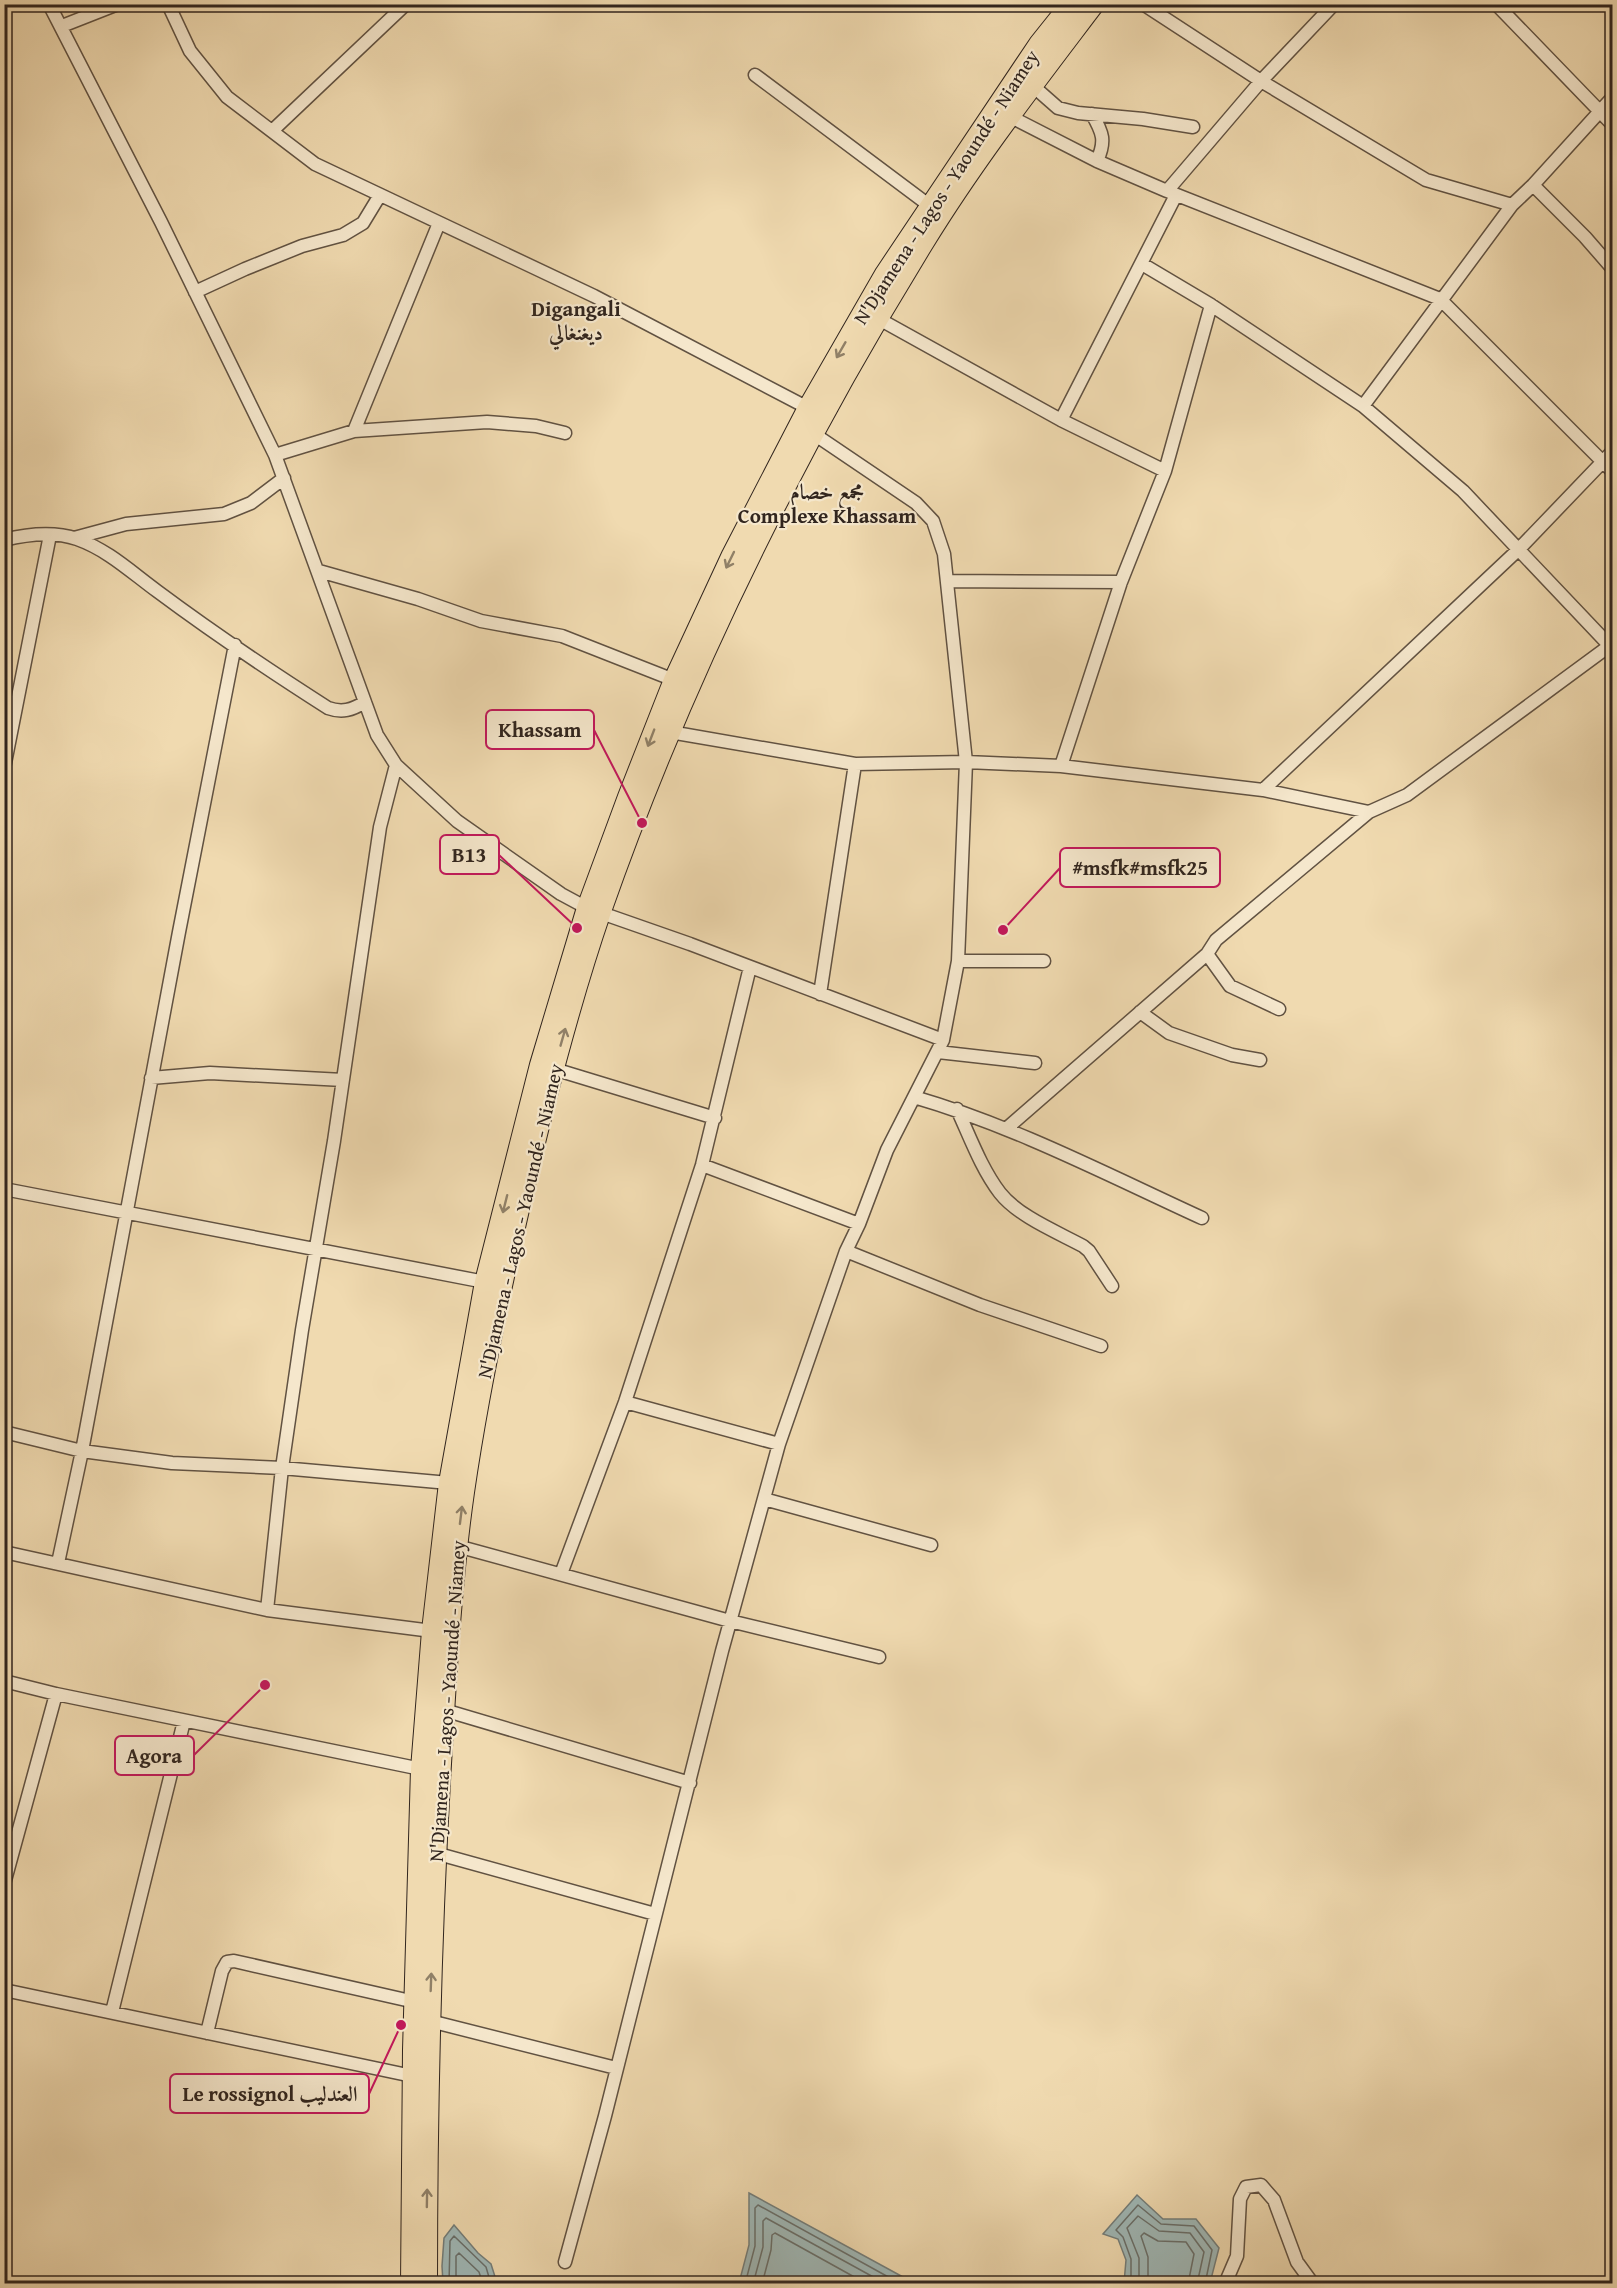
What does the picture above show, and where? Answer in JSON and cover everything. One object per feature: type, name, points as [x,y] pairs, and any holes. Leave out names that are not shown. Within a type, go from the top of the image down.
[{"type":"highway","name":"N'Djamena - Lagos - Yaoundé - Niamey","points":[[411,2283],[419,2256],[422,1769],[432,1631],[449,1484],[485,1282],[540,1065],[674,680],[732,555],[808,408],[885,274],[1039,44],[1071,4]]},
{"type":"highway","name":"N'Djamena - Lagos - Yaoundé - Niamey","points":[[420,2014],[435,1853],[457,1546],[477,1413],[505,1266],[537,1127],[594,910],[746,562],[831,399],[926,239],[1009,116],[1094,4]]},
{"type":"highway","name":"N'Djamena - Lagos - Yaoundé - Niamey","points":[[419,2256],[427,2283]]},
{"type":"street","points":[[49,4],[275,455],[319,571],[364,702],[377,735],[396,765],[456,821],[538,879],[594,910],[820,994],[940,1046],[1035,1063]]},
{"type":"street","points":[[62,27],[118,4]]},
{"type":"street","points":[[168,4],[190,51],[227,97],[315,164],[594,296],[808,408]]},
{"type":"street","points":[[272,131],[406,4]]},
{"type":"street","points":[[1143,4],[1261,81],[1426,180],[1512,205]]},
{"type":"street","points":[[1061,420],[1142,264],[1171,193],[1261,81],[1334,4]]},
{"type":"street","points":[[1496,4],[1612,124]]},
{"type":"street","points":[[755,75],[930,206]]},
{"type":"street","points":[[1033,86],[1058,108],[1193,127]]},
{"type":"street","points":[[1363,406],[1440,299],[1512,205],[1612,98]]},
{"type":"street","points":[[1092,114],[1101,131],[1103,148],[1097,161]]},
{"type":"street","points":[[1009,116],[1097,161],[1171,193],[1440,299],[1608,466]]},
{"type":"street","points":[[1533,185],[1585,237],[1612,268]]},
{"type":"street","points":[[195,292],[302,246],[343,235],[363,223],[380,195]]},
{"type":"street","points":[[354,431],[439,223]]},
{"type":"street","points":[[1006,1129],[1207,954],[1216,940],[1369,812],[1407,795],[1611,645],[1463,491],[1363,406],[1211,305],[1142,264]]},
{"type":"street","points":[[1061,766],[1121,582],[1165,471],[1211,305]]},
{"type":"street","points":[[879,319],[1061,420],[1165,471]]},
{"type":"street","points":[[275,455],[354,431],[487,422],[536,426],[565,433]]},
{"type":"street","points":[[566,2262],[730,1621],[779,1444],[846,1251],[859,1224],[887,1150],[940,1046],[958,961],[966,762],[944,554],[933,521],[916,503],[814,434]]},
{"type":"street","points":[[1263,790],[1608,466],[1612,452]]},
{"type":"street","points":[[74,538],[126,524],[224,514],[251,503],[284,478]]},
{"type":"street","points":[[4,540],[33,533],[74,538],[96,547],[119,561],[156,591],[328,708],[338,712],[348,711],[364,702]]},
{"type":"street","points":[[4,768],[50,535]]},
{"type":"street","points":[[319,571],[418,598],[482,621],[561,636],[674,680]]},
{"type":"street","points":[[947,581],[1121,582]]},
{"type":"street","points":[[58,1563],[82,1451],[235,645]]},
{"type":"street","points":[[670,732],[855,764],[966,762],[1061,766],[1263,790],[1369,812]]},
{"type":"street","points":[[820,994],[855,764]]},
{"type":"street","points":[[267,1610],[282,1468],[315,1248],[343,1080],[380,827],[396,765]]},
{"type":"street","points":[[1207,954],[1230,986],[1279,1009]]},
{"type":"street","points":[[958,961],[1044,961]]},
{"type":"street","points":[[561,1574],[626,1402],[702,1165],[750,967]]},
{"type":"street","points":[[1140,1012],[1178,1036],[1232,1055],[1260,1060]]},
{"type":"street","points":[[554,1069],[715,1118]]},
{"type":"street","points":[[151,1078],[210,1073],[343,1080]]},
{"type":"street","points":[[914,1097],[957,1109],[1006,1129],[1202,1218]]},
{"type":"street","points":[[957,1109],[984,1168],[1001,1194],[1016,1208],[1083,1246],[1089,1251],[1112,1286]]},
{"type":"street","points":[[702,1165],[859,1224]]},
{"type":"street","points":[[4,1189],[485,1282]]},
{"type":"street","points":[[846,1251],[980,1305],[1101,1346]]},
{"type":"street","points":[[626,1402],[779,1444]]},
{"type":"street","points":[[4,1432],[82,1451],[172,1463],[282,1468],[449,1484]]},
{"type":"street","points":[[764,1499],[931,1545]]},
{"type":"street","points":[[457,1546],[730,1621],[879,1658]]},
{"type":"street","points":[[4,1552],[267,1610],[432,1631]]},
{"type":"street","points":[[4,1681],[56,1694],[422,1769]]},
{"type":"street","points":[[4,1884],[56,1694]]},
{"type":"street","points":[[444,1710],[690,1783]]},
{"type":"street","points":[[112,2012],[184,1720]]},
{"type":"street","points":[[435,1853],[655,1914]]},
{"type":"street","points":[[207,2033],[222,1971],[227,1962],[234,1961],[616,2068]]},
{"type":"street","points":[[4,1990],[421,2078]]},
{"type":"street","points":[[1226,2283],[1237,2256],[1240,2199],[1246,2187],[1261,2185],[1274,2200],[1297,2262],[1313,2283]]},
{"type":"water","points":[[749,2193],[914,2283],[739,2283],[749,2245]]},
{"type":"water","points":[[1137,2195],[1163,2219],[1196,2219],[1219,2248],[1210,2283],[1124,2283],[1126,2260],[1118,2239],[1103,2234]]},
{"type":"water","points":[[454,2225],[478,2253],[491,2264],[497,2283],[443,2283],[444,2238]]},
{"type":"place","name":"Khassam","points":[[642,823]]},
{"type":"place","name":"B13","points":[[577,928]]},
{"type":"place","name":"#msfk#msfk25","points":[[1003,930]]},
{"type":"place","name":"Agora","points":[[265,1685]]},
{"type":"place","name":"Le rossignol العندليب","points":[[401,2025]]},
{"type":"district","name":"Digangali ديغنغالي","points":[[576,321]]},
{"type":"district","name":"مجمع خصام Complexe Khassam","points":[[827,504]]}]
